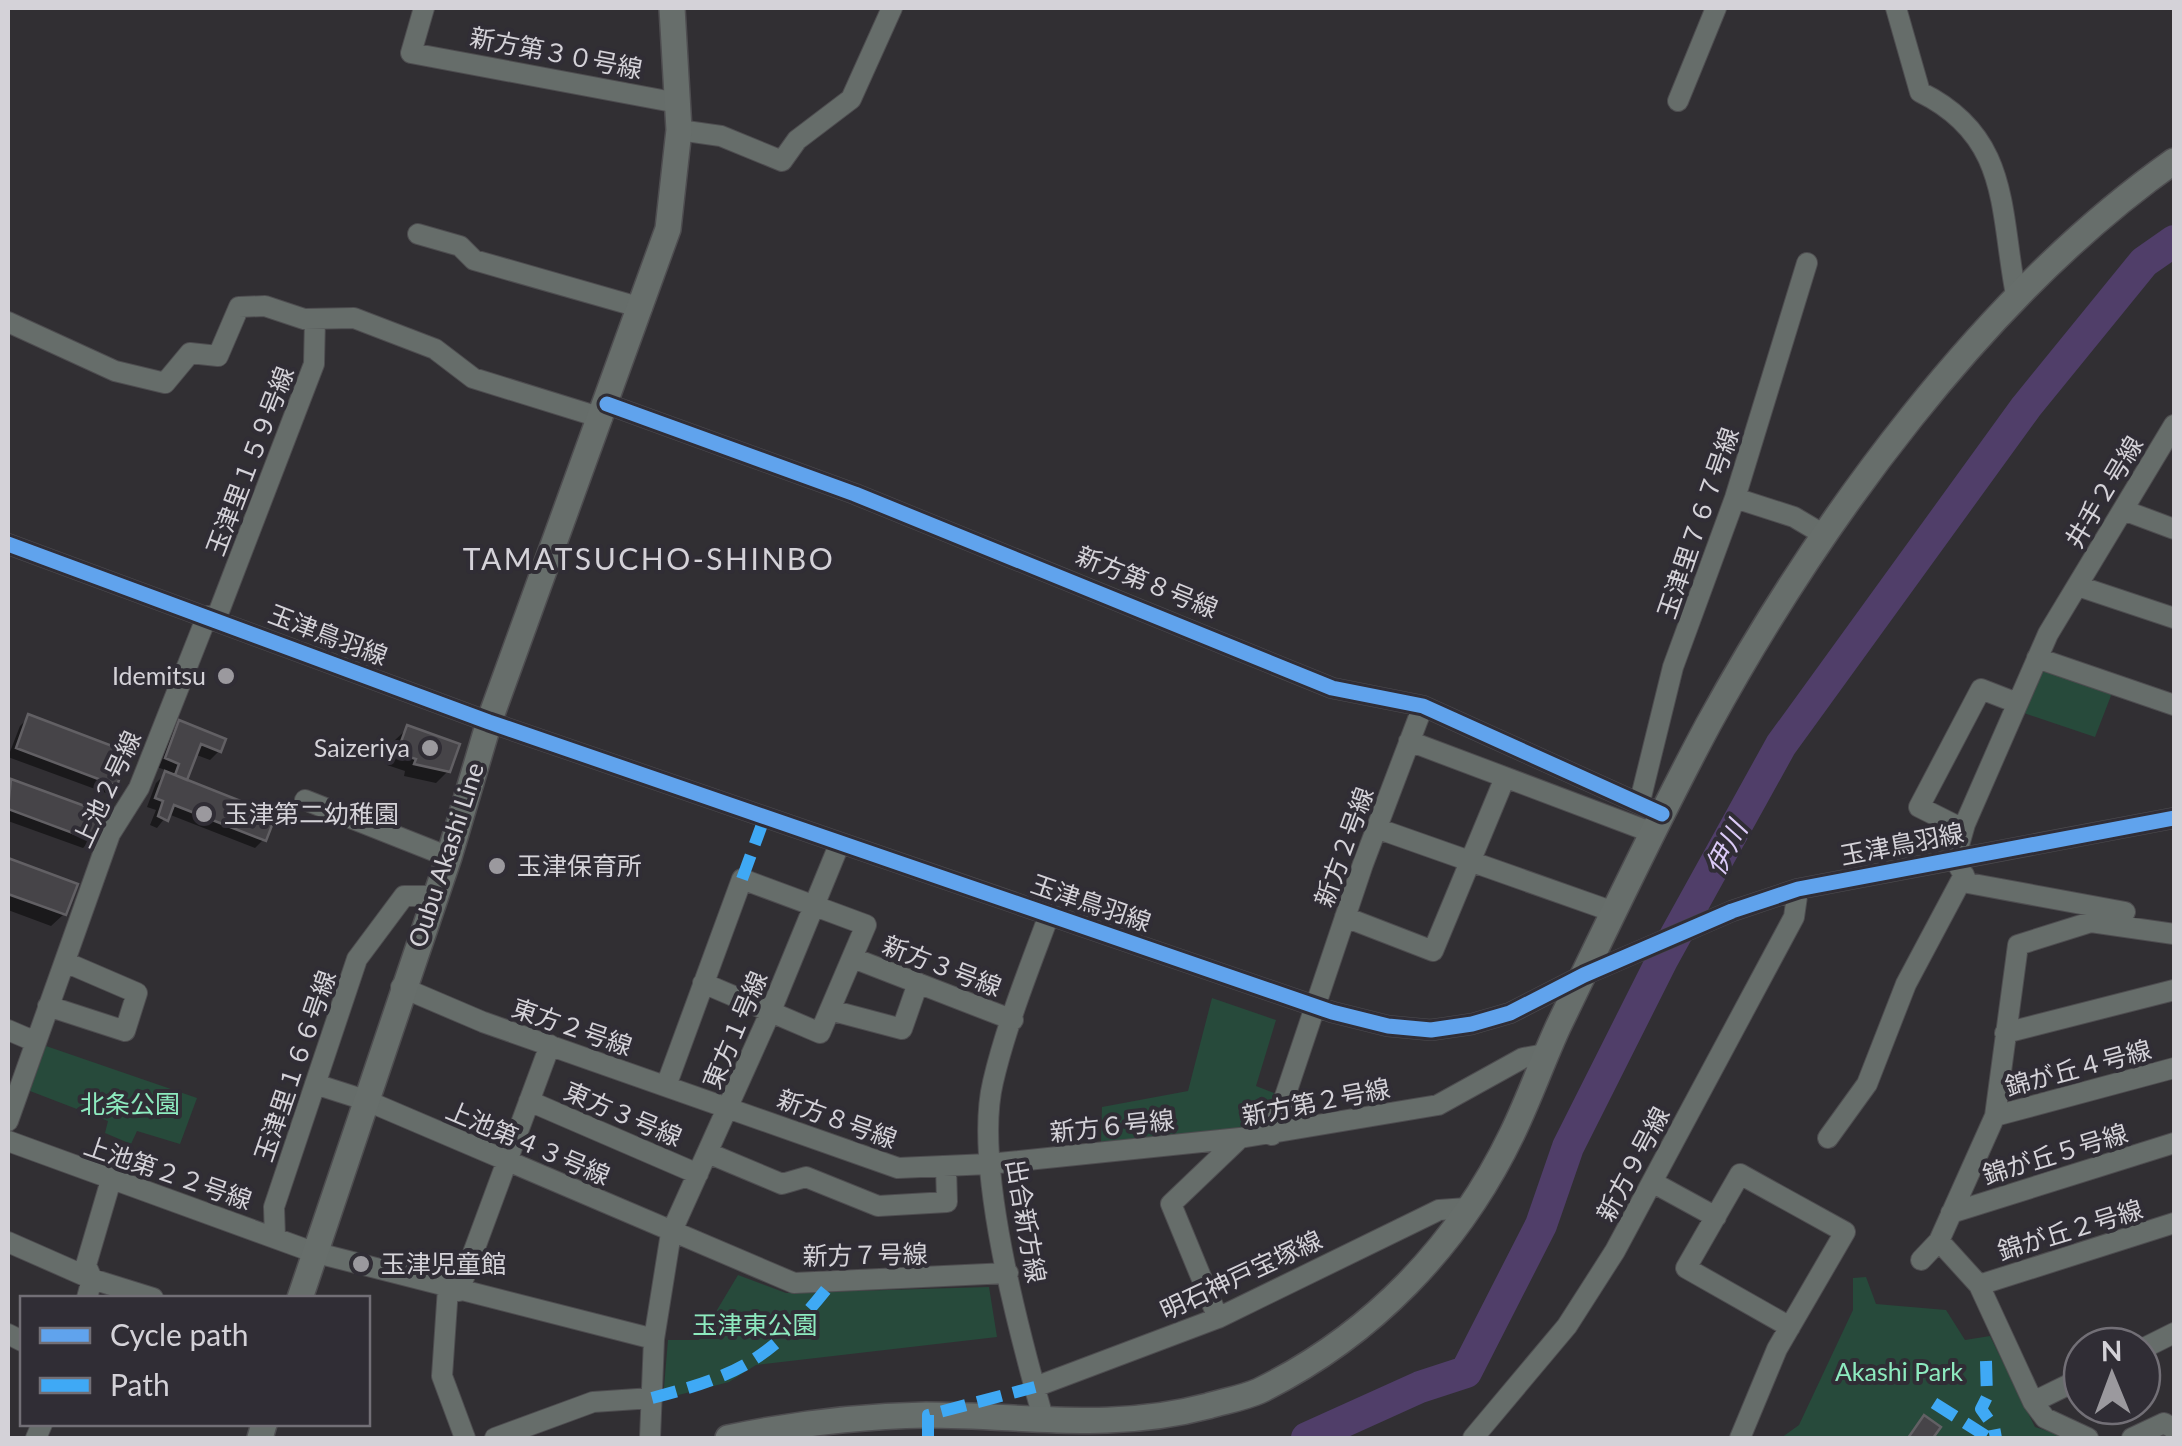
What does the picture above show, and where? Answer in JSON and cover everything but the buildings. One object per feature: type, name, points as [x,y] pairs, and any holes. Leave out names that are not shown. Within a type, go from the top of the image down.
[{"type":"main road","name":"Oubu Akashi Line","points":[[301,1296],[312,1252],[449,857],[489,722],[668,230],[680,130],[672,8]]},
{"type":"main road","points":[[728,1438],[811,1420],[928,1416],[1156,1420],[1254,1394],[1344,1343],[1384,1309],[1428,1265],[1511,1136],[1614,912],[1652,816],[1790,587],[1897,434],[2017,300],[2125,196],[2174,162]]},
{"type":"street","name":"新方第３０号線","points":[[424,8],[411,54],[678,103]]},
{"type":"street","points":[[680,130],[721,136],[782,161],[797,140],[851,99],[892,8]]},
{"type":"street","points":[[1678,101],[1716,8]]},
{"type":"street","points":[[1896,8],[1920,92],[1953,112],[1991,156],[2017,300]]},
{"type":"street","points":[[418,234],[460,246],[474,260],[642,308]]},
{"type":"street","name":"玉津里７６７号線","points":[[1652,816],[1673,667],[1735,498],[1808,263]]},
{"type":"street","name":"新方第８号線","points":[[8,322],[116,371],[165,384],[190,353],[218,356],[238,307],[266,306],[315,319],[354,318],[435,348],[473,378],[605,411],[856,494],[1332,688],[1422,706],[1652,816]]},
{"type":"street","name":"玉津里１５９号線","points":[[212,617],[314,364],[315,319]]},
{"type":"street","name":"井手２号線","points":[[1828,1138],[1866,1084],[1959,867],[1963,830],[2036,658],[2172,435]]},
{"type":"street","points":[[1735,498],[1794,517],[1826,536]]},
{"type":"street","points":[[2123,510],[2174,529]]},
{"type":"street","name":"玉津鳥羽線","points":[[8,544],[489,722],[838,845],[1315,1006],[1388,1026],[1432,1030],[1510,1014],[1584,975],[1732,911],[1798,889],[1959,867],[2174,818]]},
{"type":"street","points":[[2078,586],[2174,618]]},
{"type":"street","name":"上池２号線","points":[[8,1121],[110,834],[140,788],[212,617]]},
{"type":"street","points":[[2036,658],[2174,704]]},
{"type":"street","points":[[1963,830],[1919,808],[1981,689],[2017,702]]},
{"type":"street","name":"新方２号線","points":[[1272,1135],[1376,828],[1422,706]]},
{"type":"street","points":[[1409,741],[1504,780],[1652,816]]},
{"type":"street","points":[[1345,917],[1433,951],[1504,780]]},
{"type":"street","points":[[305,800],[449,857]]},
{"type":"street","points":[[1376,828],[1614,912]]},
{"type":"street","name":"東方１号線","points":[[650,1438],[654,1339],[671,1232],[770,1013],[838,845]]},
{"type":"street","points":[[1959,867],[1968,883],[2174,922]]},
{"type":"street","points":[[666,1086],[702,983],[742,879],[866,925],[820,1034],[702,983]]},
{"type":"street","name":"新方９号線","points":[[1473,1438],[1567,1326],[1652,1182],[1794,916],[1798,889]]},
{"type":"street","name":"玉津里１６６号線","points":[[275,1237],[274,1207],[358,959],[404,896],[434,896]]},
{"type":"street","name":"出合新方線","points":[[1044,1421],[1008,1273],[989,1164],[992,1085],[1049,915]]},
{"type":"street","points":[[1921,1260],[1939,1241],[1995,1116],[2018,945],[2092,922],[2174,934]]},
{"type":"street","name":"新方３号線","points":[[852,958],[1013,1020]]},
{"type":"street","points":[[48,1006],[125,1031],[137,993],[64,962]]},
{"type":"street","points":[[830,1010],[902,1029],[918,983]]},
{"type":"street","name":"東方２号線","points":[[402,986],[550,1045],[729,1108]]},
{"type":"street","points":[[2005,1033],[2174,990]]},
{"type":"street","points":[[8,1030],[36,1042]]},
{"type":"street","points":[[465,1438],[442,1376],[454,1290],[510,1161],[550,1045]]},
{"type":"street","name":"新方第２号線","points":[[1218,1318],[1171,1204],[1240,1138],[1438,1105],[1522,1058],[1546,1054]]},
{"type":"street","name":"錦が丘４号線","points":[[1995,1116],[2174,1068]]},
{"type":"street","name":"上池第４３号線","points":[[316,1084],[365,1100],[671,1232]]},
{"type":"street","name":"東方３号線","points":[[529,1101],[698,1174]]},
{"type":"street","name":"新方８号線","points":[[729,1108],[898,1168],[989,1164]]},
{"type":"street","name":"新方６号線","points":[[989,1164],[1240,1138]]},
{"type":"street","name":"上池第２２号線","points":[[8,1141],[312,1252],[654,1339]]},
{"type":"street","name":"錦が丘５号線","points":[[1951,1212],[2174,1143]]},
{"type":"street","points":[[708,1153],[782,1184],[806,1178],[878,1206],[947,1202],[946,1166]]},
{"type":"street","points":[[1740,1438],[1790,1328],[1844,1232],[1740,1174],[1686,1268],[1790,1328]]},
{"type":"street","points":[[89,1289],[86,1265],[111,1180]]},
{"type":"street","points":[[1652,1182],[1716,1217]]},
{"type":"street","name":"明石神戸宝塚線","points":[[1034,1387],[1218,1318],[1439,1210],[1466,1208]]},
{"type":"street","name":"錦が丘２号線","points":[[1978,1285],[2174,1223]]},
{"type":"street","name":"新方７号線","points":[[671,1232],[794,1283],[966,1278],[1008,1273]]},
{"type":"street","points":[[1939,1241],[1978,1285],[2044,1418],[2088,1438]]},
{"type":"street","points":[[8,1242],[89,1289],[140,1296]]},
{"type":"street","points":[[2033,1402],[2062,1388]]},
{"type":"street","points":[[494,1438],[592,1402],[652,1398]]},
{"type":"street","points":[[2132,1438],[2171,1423]]},
{"type":"green space","points":[[2041,669],[2112,693],[2095,737],[2021,712]]},
{"type":"green space","points":[[1212,998],[1276,1020],[1256,1086],[1274,1093],[1262,1126],[1101,1142],[1102,1107],[1188,1091]]},
{"type":"green space","name":"北条公園","points":[[46,1046],[197,1098],[180,1144],[137,1131],[131,1144],[105,1133],[108,1121],[30,1091]]},
{"type":"green space","name":"玉津東公園","points":[[738,1275],[786,1293],[989,1287],[997,1337],[756,1365],[729,1382],[663,1399],[668,1340],[699,1340]]},
{"type":"green space","name":"Akashi Park","points":[[1866,1277],[1876,1304],[1946,1310],[1965,1340],[1990,1336],[2035,1427],[2069,1438],[1781,1438],[1799,1425],[1853,1310],[1853,1278]]},
{"type":"waterway","name":"伊川","points":[[1307,1438],[1420,1387],[1466,1372],[1541,1225],[1568,1147],[1662,960],[1781,745],[2026,407],[2144,262],[2174,241]]},
{"type":"marked path","points":[[742,879],[764,819]]},
{"type":"marked path","points":[[652,1398],[711,1380],[754,1359],[792,1328],[832,1282]]},
{"type":"marked path","points":[[1986,1361],[1987,1397],[1981,1409],[1994,1427],[1996,1438]]},
{"type":"marked path","points":[[928,1438],[928,1415],[1035,1387]]},
{"type":"marked path","points":[[1934,1403],[1989,1438]]},
{"type":"cycle path","points":[[607,404],[855,494],[1332,688],[1423,706],[1662,814]]},
{"type":"cycle path","points":[[8,544],[489,722],[1332,1012],[1388,1026],[1431,1030],[1510,1013],[1584,975],[1732,911],[1798,889],[2174,818]]},
{"type":"place","name":"Idemitsu","points":[[226,676]]},
{"type":"place","name":"Saizeriya","points":[[430,748]]},
{"type":"place","name":"玉津第二幼稚園","points":[[204,814]]},
{"type":"place","name":"玉津保育所","points":[[497,866]]},
{"type":"place","name":"玉津児童館","points":[[361,1264]]},
{"type":"district","name":"TAMATSUCHO-SHINBO","points":[[649,560]]}]
